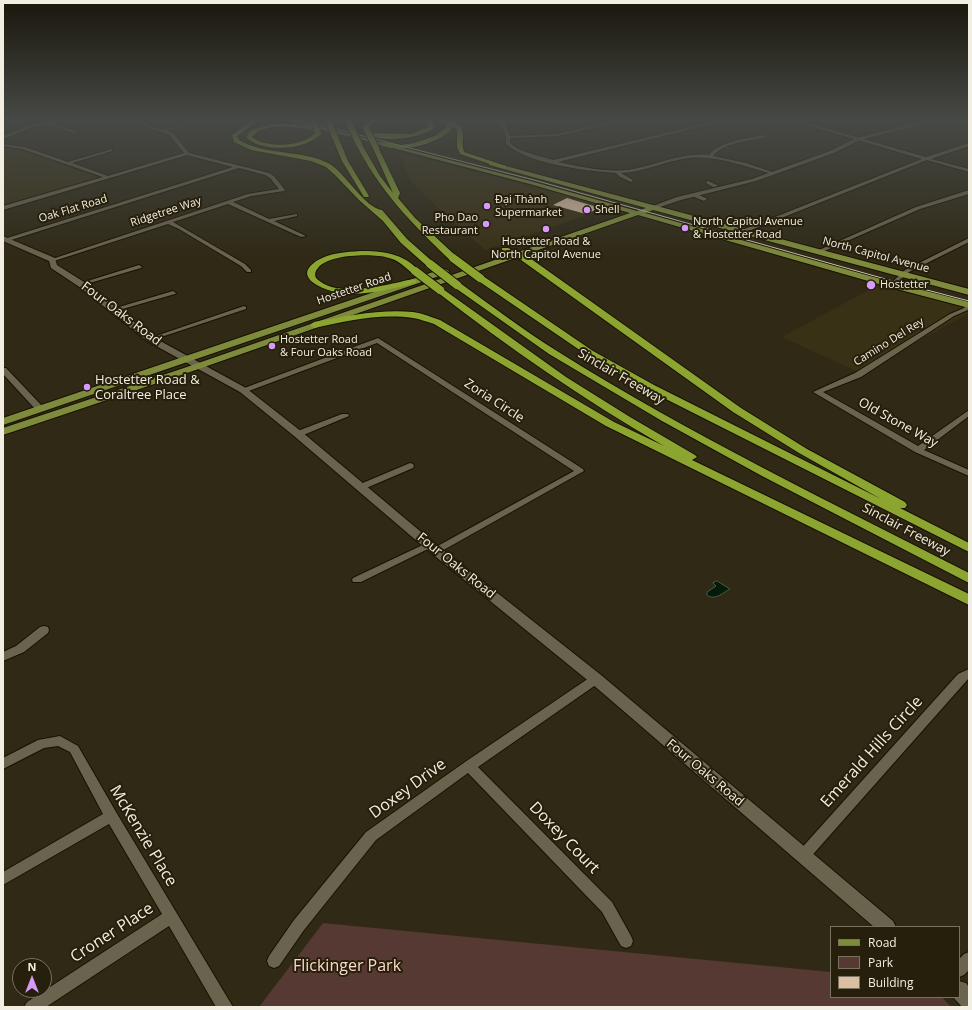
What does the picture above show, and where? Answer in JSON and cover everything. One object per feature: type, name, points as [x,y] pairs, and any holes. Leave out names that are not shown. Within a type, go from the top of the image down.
[{"type":"highway","points":[[328,166],[337,172],[358,196],[384,219]]},
{"type":"highway","name":"Sinclair Freeway","points":[[348,166],[355,179],[384,219],[404,241],[430,264],[517,329],[560,357],[627,397],[731,454],[969,579]]},
{"type":"highway","name":"Sinclair Freeway","points":[[371,166],[394,199],[428,235],[453,258],[541,321],[590,353],[650,387],[969,548]]},
{"type":"highway","points":[[387,166],[397,193],[394,199]]},
{"type":"highway","points":[[505,250],[517,254],[737,410],[803,451],[969,543]]},
{"type":"highway","points":[[414,282],[370,290],[340,290],[325,287],[316,282],[311,273],[316,266],[330,258],[347,254],[366,253],[392,256],[415,271],[501,338],[621,416],[756,493],[885,560]]},
{"type":"highway","points":[[314,325],[369,315],[388,314],[414,315],[437,322],[537,383],[610,424],[969,600]]},
{"type":"main road","name":"North Capitol Avenue","points":[[457,166],[624,209],[892,285],[969,305]]},
{"type":"main road","name":"North Capitol Avenue","points":[[501,166],[969,292]]},
{"type":"main road","points":[[491,255],[642,203],[682,192],[715,186],[776,166]]},
{"type":"main road","name":"Hostetter Road","points":[[3,432],[636,213],[694,195],[733,186],[792,166]]},
{"type":"main road","name":"Hostetter Road","points":[[3,422],[470,262]]},
{"type":"street","points":[[77,166],[108,177]]},
{"type":"street","points":[[3,208],[145,166]]},
{"type":"street","name":"Ridgetree Way","points":[[52,260],[250,195],[282,190],[272,177],[235,166]]},
{"type":"street","points":[[574,166],[586,169],[618,172],[644,166]]},
{"type":"street","points":[[752,166],[773,173]]},
{"type":"street","points":[[744,231],[906,166]]},
{"type":"street","points":[[953,166],[969,171]]},
{"type":"street","name":"Oak Flat Road","points":[[5,239],[238,167]]},
{"type":"street","points":[[618,172],[631,181]]},
{"type":"street","points":[[708,182],[715,186]]},
{"type":"street","points":[[820,251],[918,208],[969,192]]},
{"type":"street","points":[[694,195],[704,199]]},
{"type":"street","points":[[228,202],[271,220],[303,236]]},
{"type":"street","points":[[271,220],[295,215]]},
{"type":"street","points":[[168,222],[187,231],[243,265],[249,271]]},
{"type":"street","name":"Four Oaks Road","points":[[5,239],[52,260],[54,266],[80,284],[150,339],[200,365],[242,390],[298,434],[433,548],[596,679],[886,926]]},
{"type":"street","points":[[892,285],[907,271],[969,240]]},
{"type":"street","points":[[80,284],[139,266]]},
{"type":"street","points":[[112,310],[173,293]]},
{"type":"street","name":"Camino Del Rey","points":[[817,392],[858,375],[952,315],[966,309],[969,305]]},
{"type":"street","points":[[150,339],[244,308]]},
{"type":"street","name":"Zoria Circle","points":[[242,390],[378,340],[580,471],[433,548]]},
{"type":"street","points":[[3,370],[40,410]]},
{"type":"street","name":"Old Stone Way","points":[[817,392],[918,450],[969,473]]},
{"type":"street","points":[[918,450],[969,412]]},
{"type":"street","points":[[298,434],[345,416]]},
{"type":"street","points":[[361,487],[410,466]]},
{"type":"street","points":[[357,580],[433,548]]},
{"type":"street","points":[[3,657],[20,649],[44,630]]},
{"type":"street","name":"Emerald Hills Circle","points":[[803,856],[962,677],[969,673]]},
{"type":"street","name":"Doxey Drive","points":[[274,960],[299,925],[371,836],[469,766],[596,679]]},
{"type":"street","name":"McKenzie Place","points":[[3,764],[42,743],[60,741],[74,749],[111,816],[225,1007]]},
{"type":"street","name":"Doxey Court","points":[[469,766],[607,907],[626,941]]},
{"type":"street","points":[[3,879],[111,816]]},
{"type":"street","name":"Croner Place","points":[[32,1007],[171,916]]},
{"type":"street","points":[[960,969],[969,959]]},
{"type":"street","points":[[960,991],[969,1001]]},
{"type":"shaded area","points":[[3,166],[67,166],[98,177],[3,207]]},
{"type":"shaded area","points":[[405,166],[453,166],[603,205],[599,211],[485,250],[427,198],[410,180]]},
{"type":"shaded area","points":[[878,285],[969,308],[969,313],[860,373],[782,337]]},
{"type":"shaded area","points":[[717,581],[730,589],[716,597],[710,597],[707,595],[707,592],[716,586],[713,583]]},
{"type":"green space","name":"Flickinger Park","points":[[323,923],[830,972],[830,998],[943,998],[951,1007],[259,1007]]},
{"type":"building","points":[[567,198],[600,208],[586,214],[553,205]]},
{"type":"tram line","points":[[480,166],[969,301]]},
{"type":"place","name":"Đại Thành Supermarket","points":[[487,206]]},
{"type":"place","name":"Shell","points":[[587,210]]},
{"type":"place","name":"Pho Dao Restaurant","points":[[486,224]]},
{"type":"place","name":"North Capitol Avenue & Hostetter Road","points":[[685,228]]},
{"type":"place","name":"Hostetter Road & North Capitol Avenue","points":[[546,229]]},
{"type":"place","name":"Hostetter","points":[[871,285]]},
{"type":"place","name":"Hostetter Road & Four Oaks Road","points":[[272,346]]},
{"type":"place","name":"Hostetter Road & Coraltree Place","points":[[87,387]]}]
